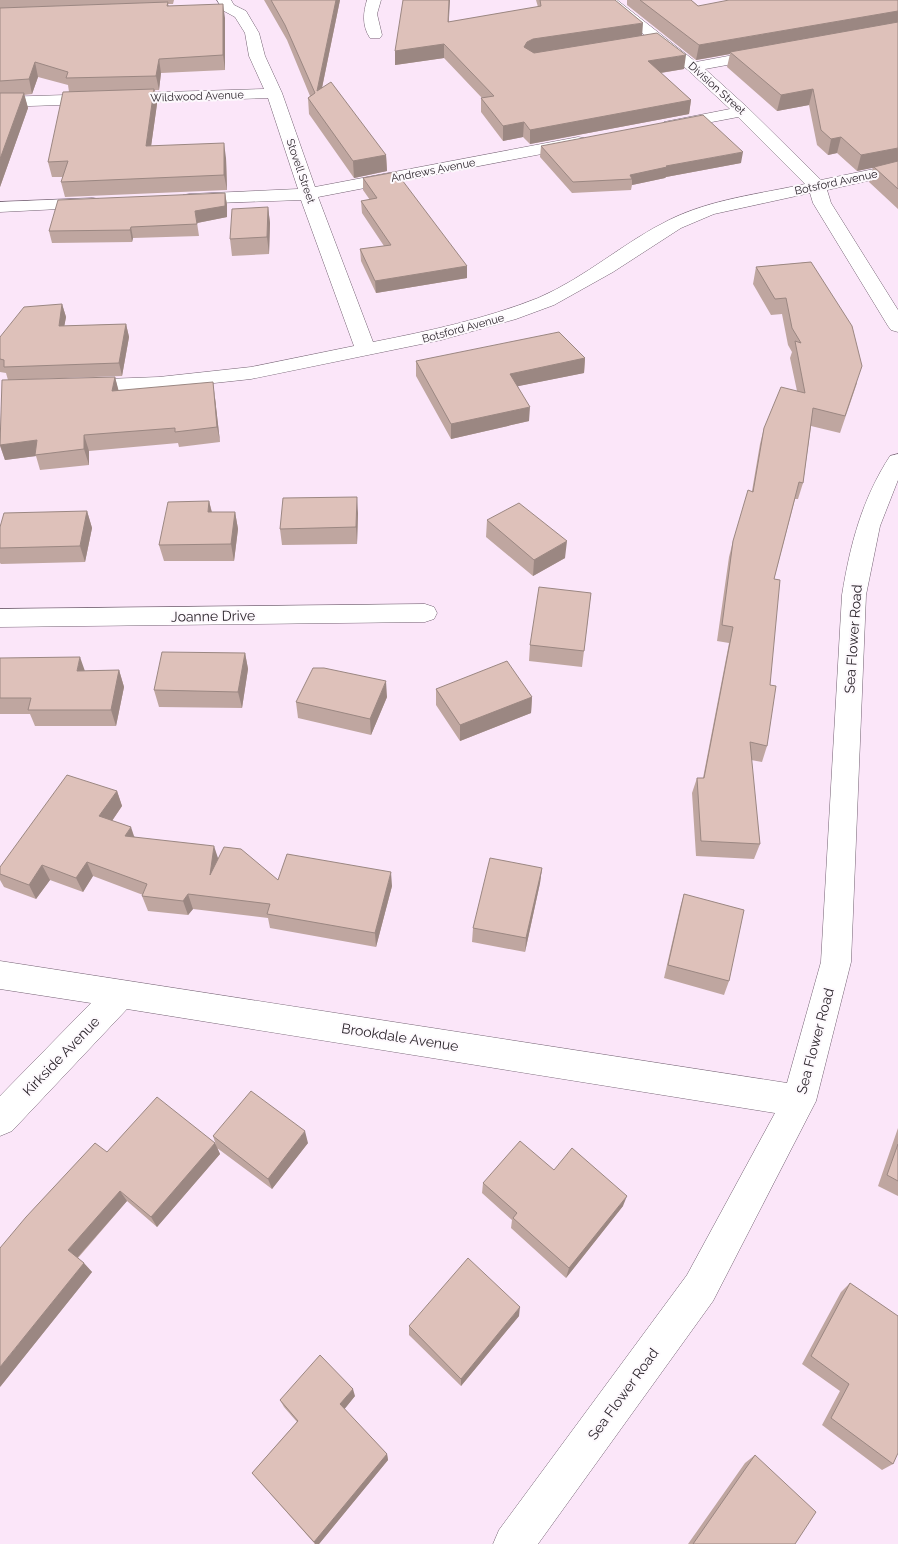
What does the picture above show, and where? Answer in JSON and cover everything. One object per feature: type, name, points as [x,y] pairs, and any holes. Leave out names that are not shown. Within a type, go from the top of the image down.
[{"type":"street","points":[[374,0],[370,14],[375,35]]},
{"type":"street","name":"Division Street","points":[[608,0],[694,67],[818,186]]},
{"type":"street","name":"Stovell Street","points":[[220,5],[241,14],[247,23],[257,56],[274,93],[308,194],[366,351]]},
{"type":"street","points":[[641,43],[660,40]]},
{"type":"street","points":[[694,67],[781,51]]},
{"type":"street","name":"Wildwood Avenue","points":[[0,102],[274,93]]},
{"type":"street","points":[[656,127],[742,111]]},
{"type":"street","name":"Andrews Avenue","points":[[169,200],[308,194],[598,138]]},
{"type":"street","name":"Botsford Avenue","points":[[60,386],[159,383],[251,374],[434,336],[509,315],[547,301],[599,272],[675,224],[709,210],[898,169]]},
{"type":"street","points":[[818,186],[822,202],[898,326]]},
{"type":"street","points":[[0,207],[109,202]]},
{"type":"street","name":"Sea Flower Road","points":[[513,1544],[700,1288],[799,1101],[836,962],[854,595],[860,553],[872,514],[894,473]]},
{"type":"street","name":"Joanne Drive","points":[[0,618],[425,613]]},
{"type":"street","name":"Brookdale Avenue","points":[[0,975],[799,1101]]},
{"type":"street","name":"Kirkside Avenue","points":[[0,1120],[122,993]]},
{"type":"building","points":[[271,0],[336,0],[317,91],[331,82],[386,155],[353,161],[308,98],[315,93],[285,25]]},
{"type":"building","points":[[403,0],[449,0],[448,22],[541,6],[540,0],[615,0],[643,23],[533,39],[527,42],[524,47],[534,53],[657,33],[686,55],[648,61],[691,100],[530,130],[524,122],[503,126],[481,98],[494,96],[444,44],[395,51]]},
{"type":"building","points":[[640,0],[691,0],[698,6],[729,0],[898,0],[898,11],[699,45]]},
{"type":"building","points":[[168,2],[167,6],[223,4],[223,55],[159,59],[156,76],[66,78],[68,72],[35,62],[29,79],[0,81],[0,8]]},
{"type":"building","points":[[898,22],[898,148],[861,155],[841,137],[831,139],[821,130],[813,89],[781,95],[730,52]]},
{"type":"building","points":[[154,89],[146,146],[224,143],[224,175],[61,182],[68,161],[48,162],[63,92]]},
{"type":"building","points":[[0,93],[24,93],[0,159]]},
{"type":"building","points":[[703,115],[743,152],[666,166],[630,175],[632,179],[573,182],[541,146]]},
{"type":"building","points":[[898,161],[898,189],[874,167]]},
{"type":"building","points":[[396,172],[467,266],[375,281],[360,249],[391,245],[361,201],[377,198],[363,178]]},
{"type":"building","points":[[225,193],[225,206],[195,211],[197,224],[131,227],[130,230],[49,231],[58,200]]},
{"type":"building","points":[[268,207],[267,237],[230,239],[232,209]]},
{"type":"building","points":[[811,262],[852,326],[862,366],[845,416],[813,408],[803,483],[799,482],[774,579],[780,580],[770,685],[776,686],[767,746],[750,742],[760,844],[701,841],[697,778],[704,778],[733,627],[722,625],[733,541],[748,490],[753,492],[764,428],[781,387],[805,393],[795,341],[801,343],[792,328],[786,298],[775,299],[756,267]]},
{"type":"building","points":[[62,304],[59,326],[126,324],[119,363],[4,367],[4,360],[0,359],[0,337],[24,307]]},
{"type":"building","points":[[559,332],[585,358],[510,374],[530,407],[451,424],[416,361]]},
{"type":"building","points":[[115,377],[112,391],[213,382],[217,427],[175,432],[175,428],[84,435],[84,449],[35,455],[37,440],[0,445],[2,380]]},
{"type":"building","points":[[357,497],[356,527],[280,529],[283,498]]},
{"type":"building","points":[[209,501],[208,512],[235,512],[231,544],[159,545],[168,502]]},
{"type":"building","points":[[519,503],[567,541],[534,560],[487,520]]},
{"type":"building","points":[[87,511],[80,546],[0,548],[0,527],[4,513]]},
{"type":"building","points":[[539,587],[591,593],[584,651],[530,645]]},
{"type":"building","points":[[162,652],[245,653],[238,692],[154,690]]},
{"type":"building","points":[[80,657],[77,671],[119,670],[111,710],[28,710],[31,698],[0,698],[0,658]]},
{"type":"building","points":[[507,661],[532,697],[460,725],[436,689]]},
{"type":"building","points":[[313,668],[324,668],[386,681],[370,719],[296,702]]},
{"type":"building","points":[[67,775],[117,791],[99,816],[131,827],[125,836],[214,846],[210,875],[224,847],[241,849],[278,880],[287,854],[391,872],[375,933],[267,914],[270,904],[188,894],[183,901],[142,896],[147,884],[87,862],[76,878],[42,865],[29,885],[0,874],[0,867]]},
{"type":"building","points":[[490,858],[542,868],[526,938],[473,928]]},
{"type":"building","points":[[684,894],[744,910],[729,981],[668,965]]},
{"type":"building","points":[[251,1091],[305,1131],[268,1179],[213,1136]]},
{"type":"building","points":[[157,1097],[215,1143],[151,1217],[120,1191],[68,1250],[84,1263],[0,1367],[0,1248],[26,1217],[95,1143],[107,1152]]},
{"type":"building","points":[[520,1141],[554,1170],[572,1148],[627,1196],[569,1268],[513,1218],[517,1213],[483,1183]]},
{"type":"building","points":[[898,1144],[898,1181],[887,1175]]},
{"type":"building","points":[[468,1258],[520,1307],[461,1379],[409,1326]]},
{"type":"building","points":[[850,1283],[898,1316],[898,1453],[893,1464],[831,1418],[849,1384],[811,1356]]},
{"type":"building","points":[[320,1355],[353,1389],[340,1404],[387,1454],[314,1542],[252,1473],[298,1421],[280,1400]]},
{"type":"building","points":[[755,1455],[816,1512],[795,1544],[693,1544]]}]
